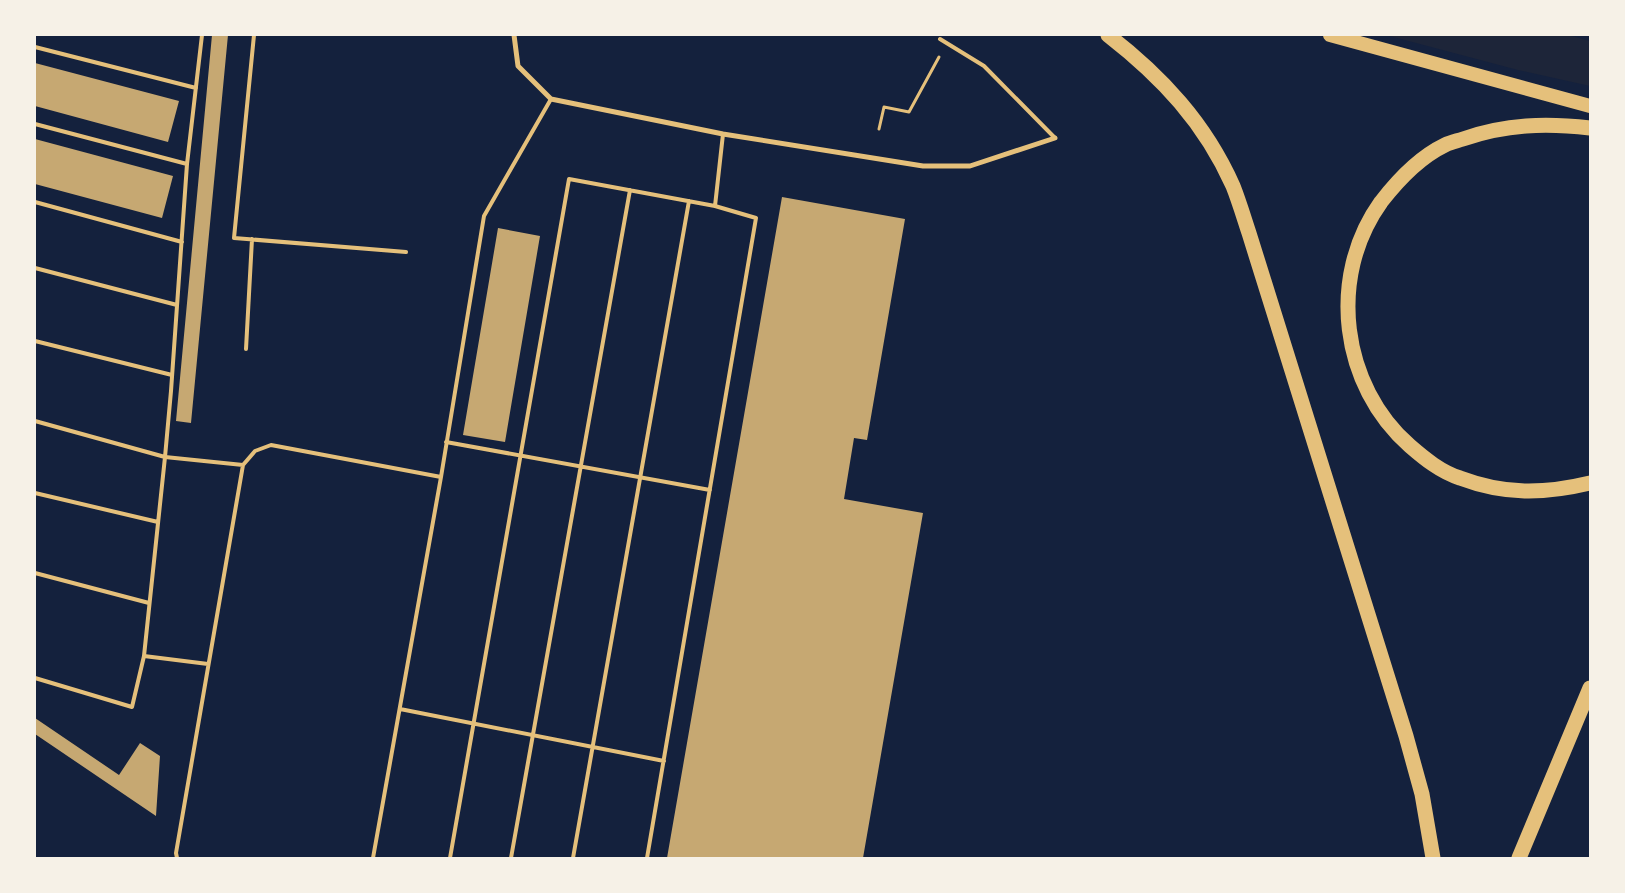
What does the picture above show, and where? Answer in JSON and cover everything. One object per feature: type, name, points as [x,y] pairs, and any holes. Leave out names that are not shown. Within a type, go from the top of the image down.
[{"type":"highway","points":[[1108,35],[1164,83],[1190,113],[1214,149],[1233,187],[1252,242],[1406,736],[1422,794],[1433,858]]},
{"type":"highway","points":[[1330,35],[1590,106]]},
{"type":"highway","points":[[1590,128],[1559,124],[1524,125],[1479,133],[1445,145],[1417,163],[1392,188],[1374,213],[1360,240],[1351,273],[1348,310],[1351,343],[1360,376],[1376,408],[1398,436],[1428,462],[1459,478],[1493,488],[1529,492],[1562,490],[1590,484]]},
{"type":"highway","points":[[1519,858],[1590,688]]},
{"type":"street","points":[[514,35],[518,66],[551,98],[723,134],[923,166],[970,166],[1054,138]]},
{"type":"lane","points":[[35,678],[132,707],[144,656],[150,603],[172,375],[187,164],[202,35]]},
{"type":"lane","points":[[254,35],[234,238],[406,252]]},
{"type":"lane","points":[[940,38],[984,66],[1054,138]]},
{"type":"lane","points":[[35,46],[196,88]]},
{"type":"lane","points":[[373,858],[441,478],[484,216],[551,98]]},
{"type":"lane","points":[[35,124],[187,164]]},
{"type":"lane","points":[[715,206],[723,134]]},
{"type":"lane","points":[[450,858],[569,179],[715,206],[756,218],[647,858]]},
{"type":"lane","points":[[511,858],[630,190]]},
{"type":"lane","points":[[573,858],[689,201]]},
{"type":"lane","points":[[35,202],[182,242]]},
{"type":"lane","points":[[246,349],[252,239]]},
{"type":"lane","points":[[35,268],[177,305]]},
{"type":"lane","points":[[35,341],[172,375]]},
{"type":"lane","points":[[35,421],[165,457],[243,465]]},
{"type":"lane","points":[[446,442],[710,490]]},
{"type":"lane","points":[[177,858],[176,853],[243,465],[255,452],[272,445],[441,478]]},
{"type":"lane","points":[[35,493],[158,522]]},
{"type":"lane","points":[[35,573],[150,603]]},
{"type":"lane","points":[[144,656],[208,664]]},
{"type":"lane","points":[[400,709],[664,761]]},
{"type":"path","points":[[879,129],[884,107],[910,112],[947,43]]},
{"type":"shaded area","points":[[1386,35],[1568,35],[1590,41],[1590,86],[1518,70]]},
{"type":"building","points":[[212,35],[228,35],[191,423],[176,421]]},
{"type":"building","points":[[35,63],[179,101],[168,142],[35,106]]},
{"type":"building","points":[[35,139],[173,176],[162,218],[35,184]]},
{"type":"building","points":[[782,197],[905,219],[867,440],[854,438],[844,499],[923,513],[863,858],[667,858]]},
{"type":"building","points":[[498,228],[540,236],[505,442],[463,435]]},
{"type":"building","points":[[35,718],[119,775],[140,743],[160,756],[156,816],[35,734]]}]
